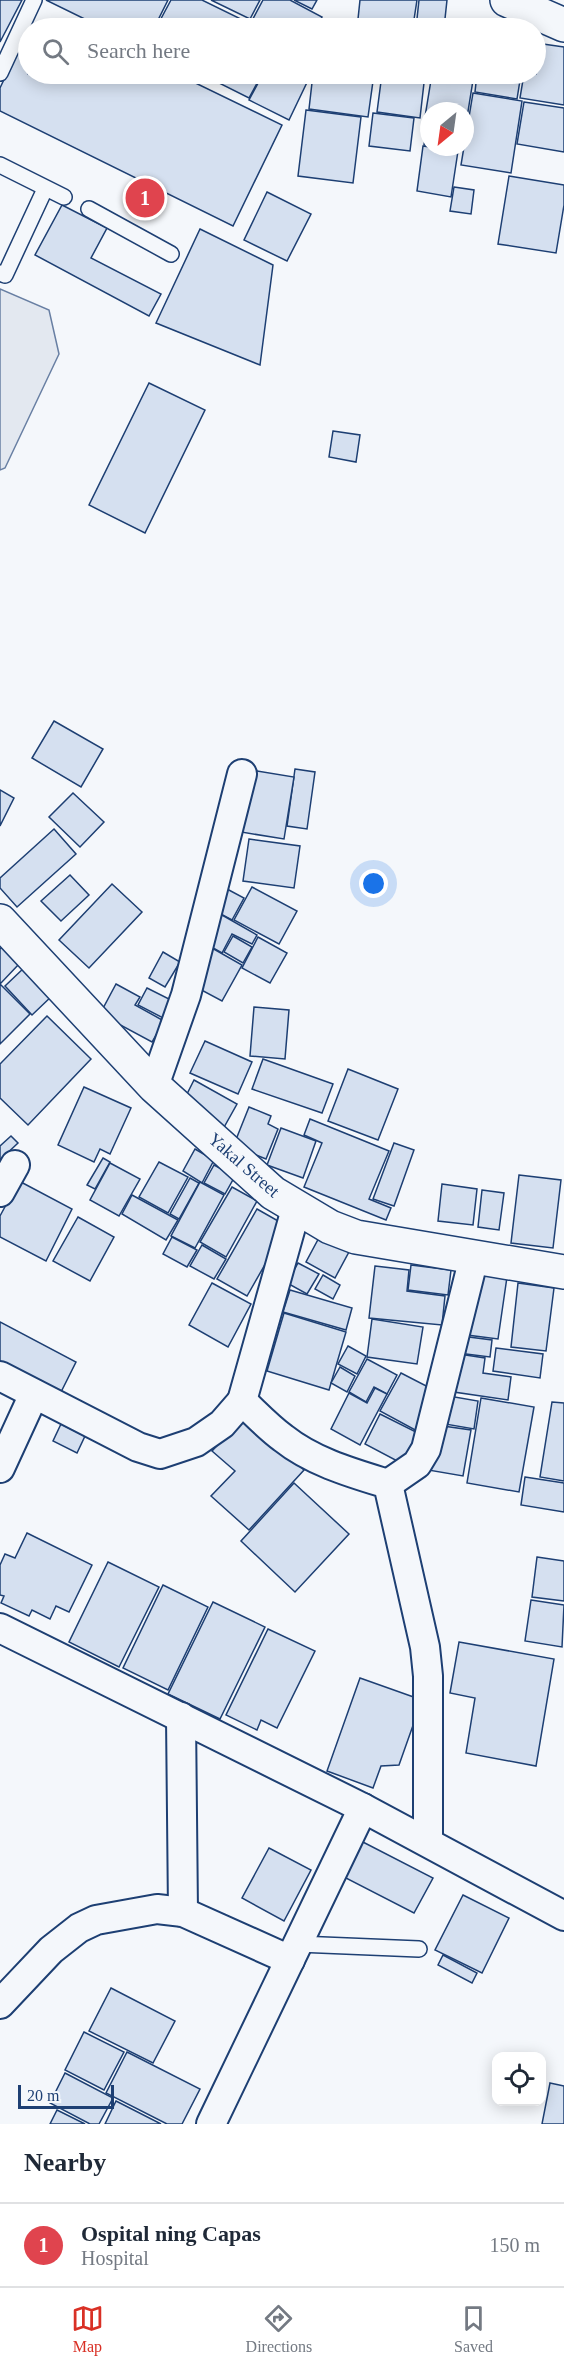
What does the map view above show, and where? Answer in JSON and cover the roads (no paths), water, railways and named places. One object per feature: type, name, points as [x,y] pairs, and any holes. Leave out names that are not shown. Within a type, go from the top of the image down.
[{"type":"street","points":[[507,0],[564,25]]},
{"type":"street","points":[[154,1086],[186,994],[242,774]]},
{"type":"street","name":"Yakal Street","points":[[0,921],[154,1086],[273,1193],[296,1209],[330,1227],[356,1237],[564,1272]]},
{"type":"street","points":[[0,1192],[15,1165]]},
{"type":"street","points":[[0,1377],[138,1447],[160,1454],[196,1442],[222,1424],[242,1401],[296,1209]]},
{"type":"street","points":[[388,1484],[417,1464],[426,1449],[474,1257]]},
{"type":"street","points":[[0,1468],[34,1394]]},
{"type":"street","points":[[242,1401],[284,1439],[314,1458],[388,1484]]},
{"type":"street","points":[[388,1484],[425,1647],[428,1676],[428,1841]]},
{"type":"street","points":[[0,1628],[428,1841],[564,1916]]},
{"type":"street","points":[[181,1718],[183,1912]]},
{"type":"street","points":[[212,2124],[363,1808]]},
{"type":"street","points":[[0,2004],[51,1950],[79,1928],[96,1920],[157,1910],[183,1912],[294,1952]]},
{"type":"lane","points":[[26,18],[34,0]]},
{"type":"lane","points":[[0,73],[18,34]]},
{"type":"lane","points":[[0,165],[64,197]]},
{"type":"lane","points":[[0,273],[5,275],[45,189]]},
{"type":"lane","points":[[89,209],[171,254]]},
{"type":"lane","points":[[294,1952],[418,1949]]},
{"type":"place","name":"Ospital ning Capas","points":[[145,198]]}]
